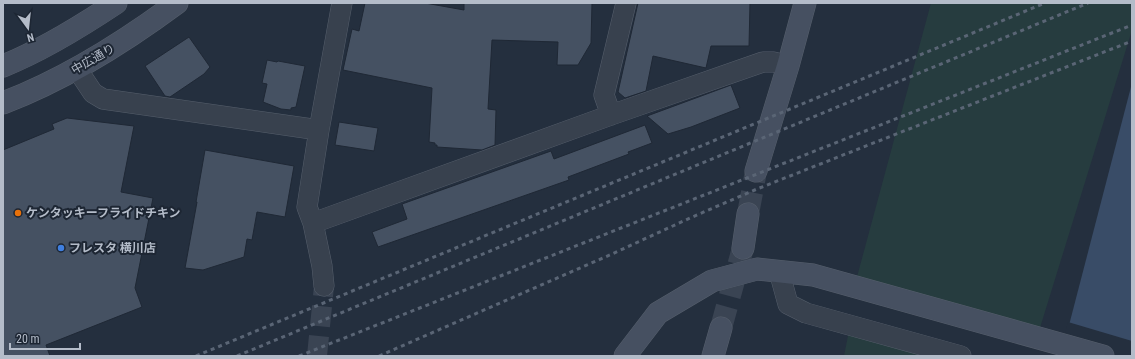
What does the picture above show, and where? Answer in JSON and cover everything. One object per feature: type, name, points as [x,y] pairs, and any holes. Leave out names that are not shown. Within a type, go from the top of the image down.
[{"type":"street","points":[[3,66],[55,41],[116,3]]},
{"type":"street","name":"中広通り","points":[[3,104],[26,95],[77,69],[118,44],[177,3]]},
{"type":"street","points":[[324,286],[322,266],[313,223],[307,207],[342,3]]},
{"type":"street","points":[[611,115],[604,95],[626,3]]},
{"type":"street","points":[[756,171],[788,66],[805,3]]},
{"type":"street","points":[[313,223],[611,115],[763,62],[774,62],[788,66]]},
{"type":"street","points":[[77,69],[93,94],[103,99],[319,130]]},
{"type":"street","points":[[743,248],[748,214]]},
{"type":"street","points":[[625,356],[658,313],[712,281],[757,269],[813,275],[1103,356]]},
{"type":"street","points":[[779,271],[788,304],[806,313],[961,356]]},
{"type":"street","points":[[713,356],[721,328]]},
{"type":"green space","points":[[931,3],[1132,3],[1132,30],[1039,331],[854,288]]},
{"type":"green space","points":[[849,331],[935,356],[844,356]]},
{"type":"water","points":[[1132,83],[1132,356],[1061,356]]},
{"type":"pier","points":[[1068,322],[1132,341],[1132,356],[1059,356]]},
{"type":"building","points":[[365,3],[425,3],[464,10],[464,3],[592,3],[591,43],[578,65],[557,65],[558,42],[492,40],[488,109],[496,110],[495,145],[482,150],[437,147],[435,143],[429,142],[432,88],[343,70],[352,29],[359,31]]},
{"type":"building","points":[[638,3],[750,3],[749,46],[711,46],[706,68],[653,56],[646,91],[625,98],[618,92]]},
{"type":"building","points":[[189,37],[210,67],[204,74],[170,97],[165,96],[145,66]]},
{"type":"building","points":[[267,60],[305,66],[296,107],[291,108],[291,110],[281,109],[263,102],[267,84],[262,83]]},
{"type":"building","points":[[731,85],[740,108],[691,127],[668,134],[647,116]]},
{"type":"building","points":[[67,118],[134,126],[121,192],[153,198],[135,288],[142,307],[46,345],[50,356],[3,356],[3,150],[54,129],[52,124]]},
{"type":"building","points":[[339,122],[378,128],[374,151],[335,145]]},
{"type":"building","points":[[645,125],[652,143],[628,152],[629,154],[568,177],[569,180],[378,247],[372,232],[407,219],[402,204],[551,151],[554,159]]},
{"type":"building","points":[[205,150],[294,166],[285,217],[257,212],[252,240],[247,239],[244,257],[203,270],[185,268]]},
{"type":"tunnel","points":[[748,214],[756,171]]},
{"type":"tunnel","points":[[721,328],[743,248]]},
{"type":"tunnel","points":[[317,356],[324,286]]},
{"type":"railway","points":[[196,356],[1045,3]]},
{"type":"railway","points":[[237,356],[1088,3]]},
{"type":"railway","points":[[299,356],[1132,25]]},
{"type":"railway","points":[[379,356],[757,189],[1132,41]]},
{"type":"place","name":"ケンタッキーフライドチキン","points":[[18,213]]},
{"type":"place","name":"フレスタ 横川店","points":[[61,248]]}]
